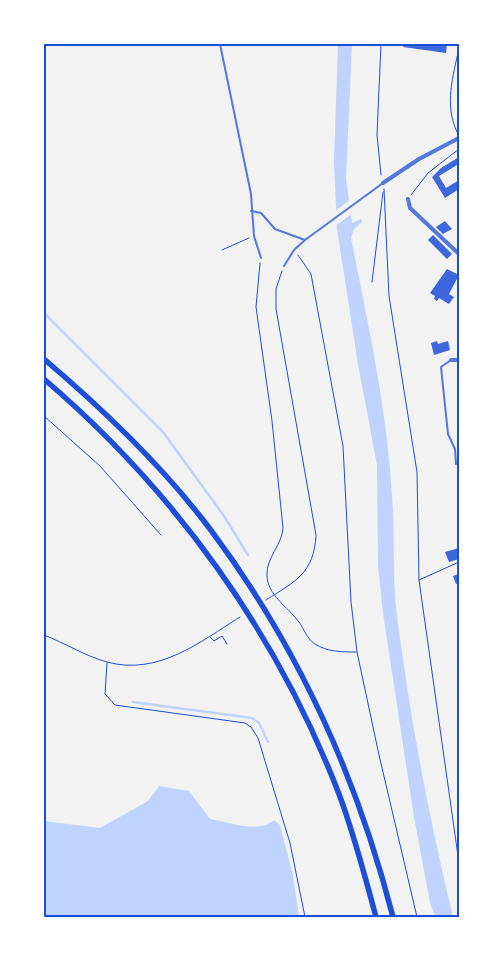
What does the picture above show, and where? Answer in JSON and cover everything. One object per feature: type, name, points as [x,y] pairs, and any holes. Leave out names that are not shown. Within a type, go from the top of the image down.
[{"type":"highway","points":[[44,359],[116,423],[171,482],[210,529],[283,639],[307,684],[341,758],[368,832],[393,917]]},
{"type":"highway","points":[[44,379],[78,409],[134,465],[186,525],[243,605],[293,691],[327,765],[353,835],[376,917]]},
{"type":"street","points":[[383,183],[419,159],[459,137]]},
{"type":"street","points":[[408,199],[410,208],[459,254]]},
{"type":"street","points":[[451,360],[459,360]]},
{"type":"lane","points":[[220,44],[251,194],[254,236],[261,258]]},
{"type":"lane","points":[[284,266],[294,250],[383,183]]},
{"type":"lane","points":[[251,211],[261,213],[275,229],[306,240]]},
{"type":"lane","points":[[451,360],[441,367],[448,434],[455,449],[456,464]]},
{"type":"path","points":[[382,44],[377,150],[384,189],[389,296],[417,472],[419,580],[459,863]]},
{"type":"path","points":[[459,48],[449,95],[450,110],[459,137]]},
{"type":"path","points":[[408,199],[428,173],[459,149]]},
{"type":"path","points":[[372,282],[384,189]]},
{"type":"path","points":[[222,250],[254,236]]},
{"type":"path","points":[[294,250],[311,274],[343,446],[351,602],[357,652],[378,755],[417,917]]},
{"type":"path","points":[[261,258],[256,307],[272,421],[283,528],[280,543],[267,568],[267,577],[269,585],[278,600],[293,615],[315,644],[339,652],[357,652]]},
{"type":"path","points":[[284,266],[276,290],[276,309],[316,535],[316,549],[308,568],[286,587]]},
{"type":"path","points":[[44,416],[100,466],[161,535]]},
{"type":"path","points":[[419,580],[459,562]]},
{"type":"path","points":[[44,635],[108,662],[129,665],[158,662],[184,652],[219,630]]},
{"type":"path","points":[[209,636],[214,641],[222,636],[228,644]]},
{"type":"path","points":[[108,662],[105,694],[114,705],[245,723],[251,727],[258,738],[285,825],[304,917]]},
{"type":"water","points":[[338,44],[352,44],[346,179],[352,223],[361,219],[362,222],[354,229],[351,238],[376,366],[390,463],[397,616],[421,768],[453,917],[435,917],[430,902],[414,817],[383,613],[378,565],[377,465],[358,364],[337,229],[334,161]]},
{"type":"water","points":[[159,786],[189,791],[210,819],[252,827],[268,824],[274,820],[280,825],[293,876],[299,917],[44,917],[44,821],[100,828],[148,801]]},
{"type":"pier","points":[[351,199],[353,213],[335,226],[334,212]]},
{"type":"building","points":[[404,44],[447,44],[446,53],[403,47]]},
{"type":"building","points":[[459,157],[459,168],[457,165],[439,176],[446,188],[459,180],[459,189],[445,198],[432,177],[441,168]]},
{"type":"building","points":[[445,221],[452,229],[443,234],[436,227]]},
{"type":"building","points":[[433,235],[452,254],[447,259],[428,240]]},
{"type":"building","points":[[447,269],[459,275],[449,294],[454,297],[449,304],[439,298],[437,301],[434,299],[435,296],[430,293]]},
{"type":"building","points":[[437,341],[438,344],[448,341],[450,350],[434,355],[431,343]]},
{"type":"building","points":[[459,548],[459,559],[449,562],[445,552]]},
{"type":"building","points":[[459,574],[459,583],[456,584],[453,576]]},
{"type":"waterway","points":[[44,313],[163,432],[224,516],[248,555]]},
{"type":"waterway","points":[[133,702],[252,718],[259,723],[268,742]]}]
